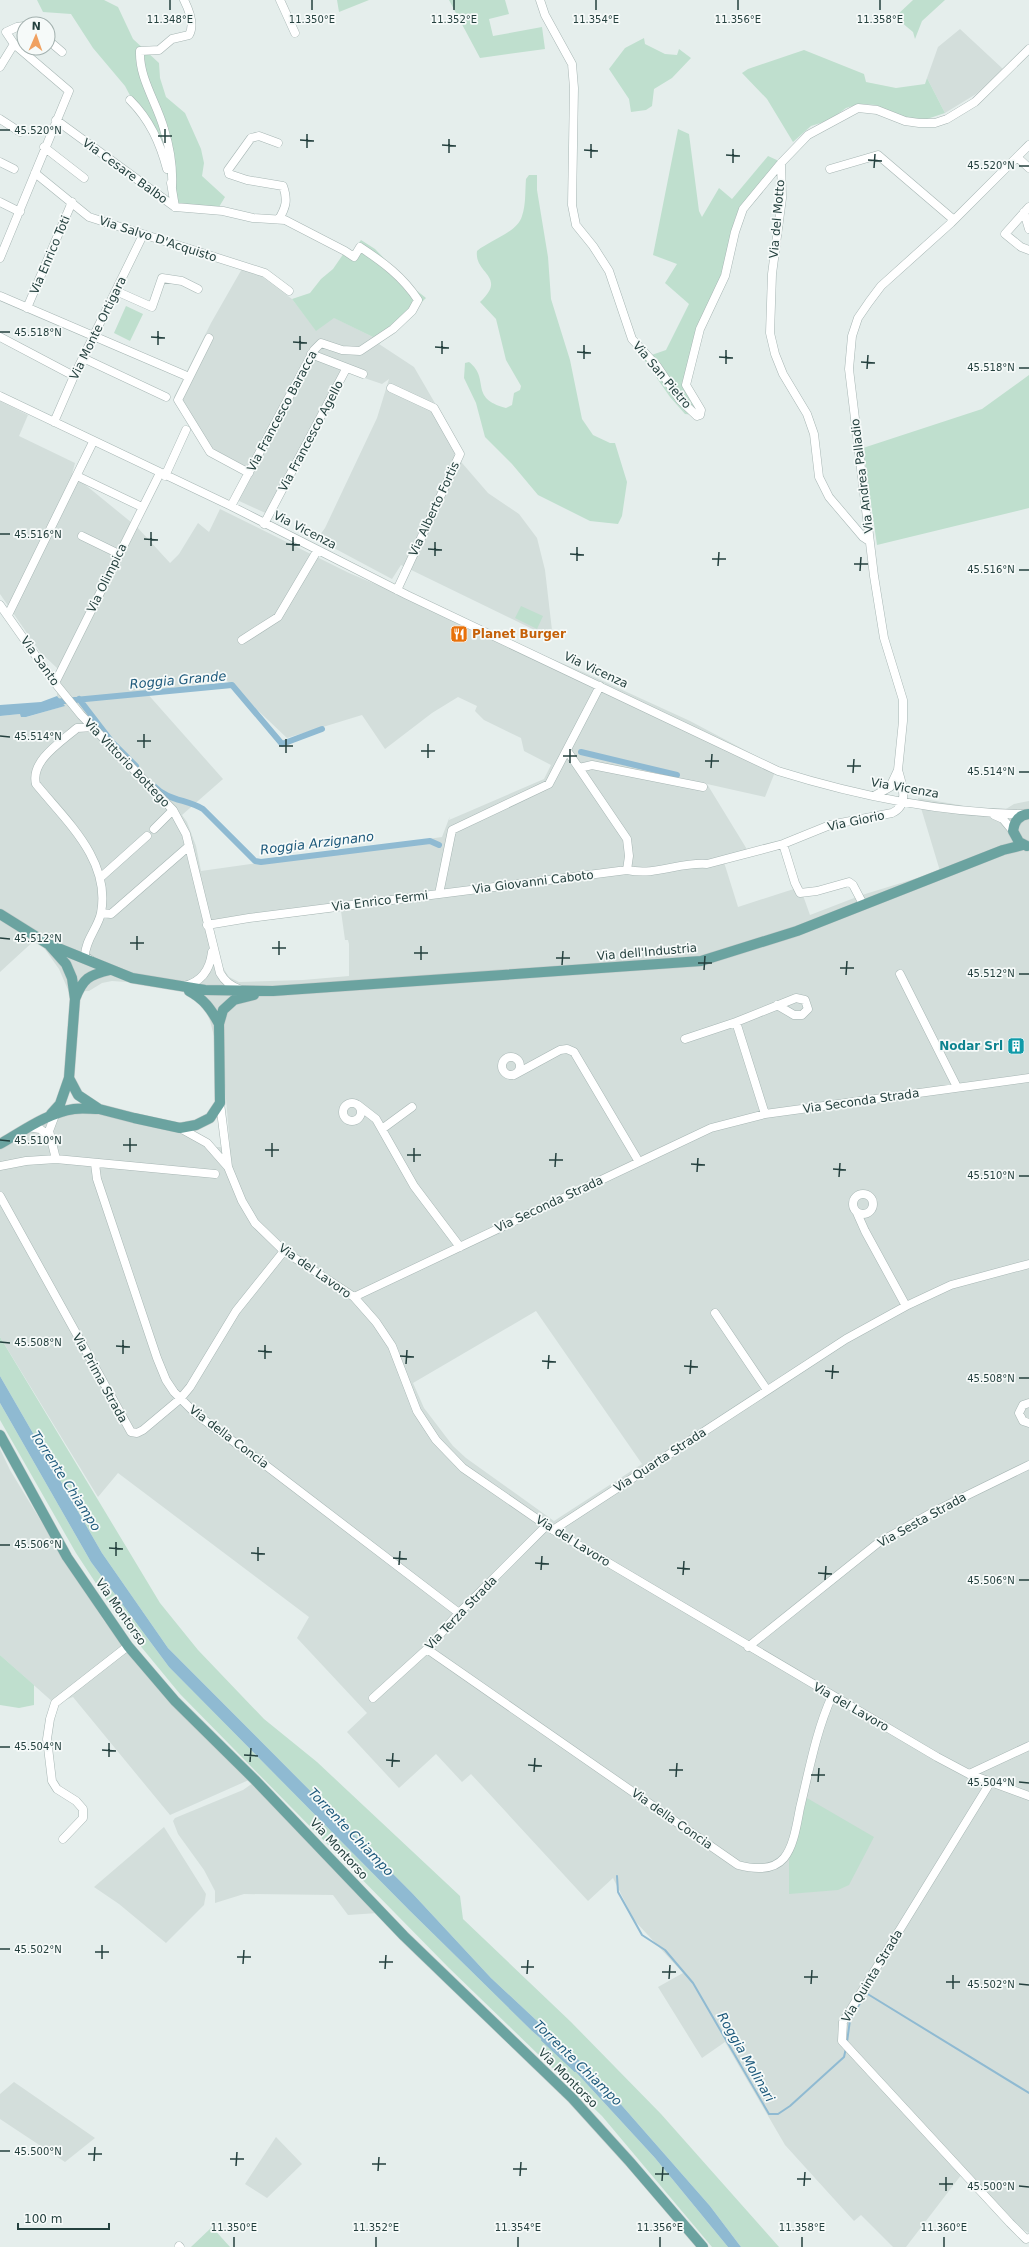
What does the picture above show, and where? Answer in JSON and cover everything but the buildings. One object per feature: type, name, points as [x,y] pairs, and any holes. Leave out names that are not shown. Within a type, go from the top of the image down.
[{"type":"main road","name":"Via Vicenza","points":[[1026,845],[1013,833],[1016,820],[1027,814]]},
{"type":"main road","points":[[1003,850],[1013,833]]},
{"type":"main road","name":"Via dell'Industria","points":[[0,914],[48,944],[132,978],[205,990],[273,991],[701,961],[797,931],[1003,850],[1026,845]]},
{"type":"main road","name":"Via dell'Industria","points":[[48,944],[66,964],[72,978],[75,999],[69,1078],[60,1104],[52,1116]]},
{"type":"main road","name":"Via dell'Industria","points":[[75,999],[81,984],[93,974],[110,970]]},
{"type":"main road","name":"Via dell'Industria","points":[[181,987],[205,1002],[219,1024]]},
{"type":"main road","name":"Via dell'Industria","points":[[220,1104],[219,1024],[224,1010],[234,1000],[273,991]]},
{"type":"main road","points":[[69,1078],[78,1095],[99,1109]]},
{"type":"main road","points":[[0,1144],[28,1127],[52,1116],[75,1108],[99,1109],[180,1128],[196,1125],[210,1118],[220,1104]]},
{"type":"main road","name":"Via Montorso","points":[[0,1435],[67,1557],[128,1646],[175,1701],[255,1780],[404,1936],[572,2098],[630,2162],[703,2247]]},
{"type":"street","points":[[172,187],[173,173],[164,128],[143,77],[140,51],[159,50],[168,42],[189,36],[191,32],[188,9],[184,0]]},
{"type":"street","points":[[280,0],[295,33]]},
{"type":"street","name":"Via San Pietro","points":[[540,0],[545,15],[572,64],[574,88],[572,205],[576,226],[593,246],[609,271],[632,339],[658,366],[680,400],[697,416],[700,415],[701,410],[686,385],[700,329],[725,276],[735,232],[743,210],[781,163]]},
{"type":"street","points":[[0,258],[2,249],[20,212],[44,147],[69,91],[14,44],[6,32],[16,27]]},
{"type":"street","points":[[0,67],[14,44]]},
{"type":"street","points":[[56,47],[62,52]]},
{"type":"street","name":"Via del Motto","points":[[869,541],[863,538],[826,490],[819,477],[814,434],[807,414],[790,389],[775,354],[770,326],[772,274],[782,198],[781,163],[808,135],[858,108],[877,110],[905,122],[935,123],[947,119],[975,102],[1029,49]]},
{"type":"street","name":"Via Cesare Balbo","points":[[130,100],[143,113],[156,137],[172,187],[175,207]]},
{"type":"street","points":[[0,119],[20,132]]},
{"type":"street","name":"Via Cesare Balbo","points":[[56,120],[175,207],[224,211],[253,218],[285,220],[345,251]]},
{"type":"street","points":[[278,142],[258,136],[251,138],[228,170],[229,174],[247,180],[283,186],[286,195],[286,208],[279,219]]},
{"type":"street","name":"Via Andrea Palladio","points":[[898,770],[903,721],[903,700],[884,638],[869,541],[849,369],[852,336],[858,318],[881,286],[954,220],[1029,145]]},
{"type":"street","points":[[44,147],[84,178]]},
{"type":"street","points":[[830,169],[878,155],[954,220]]},
{"type":"street","points":[[1017,157],[1029,168]]},
{"type":"street","points":[[0,162],[14,169]]},
{"type":"street","name":"Via Salvo D'Acquisto","points":[[35,173],[89,217],[265,273],[289,291]]},
{"type":"street","points":[[0,202],[20,212]]},
{"type":"street","name":"Via Enrico Toti","points":[[27,308],[72,202]]},
{"type":"street","points":[[1027,209],[1029,229]]},
{"type":"street","points":[[1027,209],[1005,234],[1021,247],[1029,250]]},
{"type":"street","name":"Via Monte Ortigara","points":[[54,422],[74,376],[143,235]]},
{"type":"street","name":"Via Francesco Baracca","points":[[231,506],[311,354],[320,343],[342,350],[360,351],[393,328],[412,311],[418,300],[396,274],[380,260],[360,247],[354,257],[345,251]]},
{"type":"street","points":[[116,291],[152,307],[162,278],[182,281],[198,289]]},
{"type":"street","points":[[0,296],[190,377]]},
{"type":"street","points":[[0,337],[74,376]]},
{"type":"street","points":[[209,338],[178,400],[210,452],[249,473]]},
{"type":"street","points":[[311,354],[346,369],[363,374]]},
{"type":"street","points":[[83,358],[166,397]]},
{"type":"street","name":"Via Francesco Agello","points":[[264,524],[346,369]]},
{"type":"street","name":"Via Alberto Fortis","points":[[391,388],[434,408],[460,454],[397,590]]},
{"type":"street","name":"Via Vicenza","points":[[0,396],[93,442],[231,506],[317,551],[397,590],[778,771],[823,785],[903,802],[992,814],[1027,814]]},
{"type":"street","points":[[162,474],[186,430]]},
{"type":"street","points":[[8,615],[93,442]]},
{"type":"street","name":"Via Olimpica","points":[[55,684],[142,508],[162,474]]},
{"type":"street","points":[[77,476],[142,508]]},
{"type":"street","points":[[82,536],[119,554]]},
{"type":"street","points":[[242,640],[278,617],[317,551]]},
{"type":"street","name":"Via Santo","points":[[0,605],[55,684],[81,716]]},
{"type":"street","name":"Via Enrico Fermi","points":[[207,925],[438,894],[452,830],[549,784],[568,752],[600,686]]},
{"type":"street","points":[[81,716],[77,728],[39,764],[34,776],[36,784],[88,847],[96,864],[100,878],[101,912],[98,924],[85,949],[85,956],[97,964]]},
{"type":"street","name":"Via Vittorio Bottego","points":[[81,716],[173,810],[186,834],[212,947],[223,980],[241,990]]},
{"type":"street","points":[[77,728],[92,727]]},
{"type":"street","points":[[568,752],[628,839],[629,856],[627,870]]},
{"type":"street","points":[[579,768],[592,765],[703,787]]},
{"type":"street","points":[[890,799],[890,787],[898,770]]},
{"type":"street","points":[[898,770],[904,792],[903,802]]},
{"type":"street","points":[[873,796],[890,787]]},
{"type":"street","name":"Via Giorio","points":[[707,864],[783,844],[830,825],[892,814],[898,811],[903,802]]},
{"type":"street","name":"Via Vittorio Bottego","points":[[154,829],[173,810]]},
{"type":"street","name":"Via Vicenza","points":[[992,814],[1004,819],[1013,833]]},
{"type":"street","points":[[100,878],[147,836]]},
{"type":"street","points":[[783,844],[795,883],[800,893],[812,892],[849,882],[853,885],[864,904]]},
{"type":"street","points":[[101,912],[110,914],[189,846]]},
{"type":"street","name":"Via Giovanni Caboto","points":[[438,894],[627,870],[643,873],[696,863],[707,864]]},
{"type":"street","name":"Via Vittorio Bottego","points":[[181,987],[200,980],[210,966],[212,947]]},
{"type":"street","points":[[900,974],[957,1087]]},
{"type":"street","points":[[685,1039],[778,1006]]},
{"type":"street","points":[[736,1022],[765,1114]]},
{"type":"street","points":[[536,1063],[514,1058],[505,1059],[501,1067],[506,1074],[514,1075],[560,1050],[568,1049],[574,1052],[639,1162]]},
{"type":"street","points":[[514,1058],[520,1065],[519,1071],[514,1075]]},
{"type":"street","name":"Via Seconda Strada","points":[[354,1297],[711,1128],[765,1114],[1029,1078]]},
{"type":"street","points":[[376,1119],[366,1117],[350,1122],[344,1118],[342,1110],[349,1103],[358,1105],[376,1119],[414,1186],[460,1247]]},
{"type":"street","name":"Via del Lavoro","points":[[220,1104],[228,1167],[242,1201],[256,1223],[284,1251],[354,1297],[376,1322],[392,1346],[417,1411],[436,1440],[463,1468],[550,1528],[832,1696],[970,1774],[990,1783],[1029,1796]]},
{"type":"street","points":[[355,1121],[361,1114],[358,1105]]},
{"type":"street","points":[[382,1129],[412,1107]]},
{"type":"street","points":[[52,1116],[49,1136],[56,1159]]},
{"type":"street","points":[[28,1127],[40,1129],[49,1136]]},
{"type":"street","name":"Via del Lavoro","points":[[180,1128],[207,1143],[228,1167]]},
{"type":"street","points":[[0,1166],[26,1161],[56,1159],[96,1164],[215,1174]]},
{"type":"street","name":"Via della Concia","points":[[96,1164],[97,1179],[157,1358],[166,1380],[180,1399],[196,1414],[459,1613]]},
{"type":"street","points":[[865,1231],[873,1202],[869,1196],[863,1194],[857,1196],[853,1201],[853,1208],[857,1213],[865,1231],[906,1306]]},
{"type":"street","name":"Via Prima Strada","points":[[0,1196],[131,1432],[137,1433],[143,1430],[180,1399],[190,1387],[236,1312],[284,1251]]},
{"type":"street","points":[[857,1213],[863,1215],[870,1212]]},
{"type":"street","name":"Via Quarta Strada","points":[[550,1528],[846,1339],[906,1306],[951,1285],[1029,1264]]},
{"type":"street","points":[[715,1313],[767,1390]]},
{"type":"street","points":[[1029,1403],[1023,1405],[1019,1413],[1023,1421],[1029,1423]]},
{"type":"street","name":"Via Sesta Strada","points":[[748,1647],[878,1543],[935,1511],[1029,1465]]},
{"type":"street","name":"Via Terza Strada","points":[[373,1698],[427,1649],[459,1613],[550,1528]]},
{"type":"street","points":[[63,1838],[83,1818],[82,1809],[76,1801],[57,1789],[52,1781],[47,1739],[55,1703],[128,1646]]},
{"type":"street","name":"Via della Concia","points":[[427,1649],[738,1864],[753,1869],[775,1865],[784,1857],[796,1826],[822,1716],[832,1696]]},
{"type":"street","points":[[970,1774],[1029,1746]]},
{"type":"street","name":"Via Quinta Strada","points":[[990,1783],[843,2022],[841,2032],[842,2041],[1010,2223],[1026,2239],[1029,2238]]},
{"type":"shaded area","points":[[960,29],[1003,69],[976,94],[945,113],[927,78],[938,47]]},
{"type":"shaded area","points":[[243,267],[252,269],[292,299],[316,330],[333,317],[375,338],[379,344],[414,367],[443,417],[439,412],[456,456],[488,493],[519,514],[537,538],[545,570],[553,639],[401,565],[392,579],[317,539],[325,528],[377,418],[389,379],[382,384],[347,372],[272,516],[237,500],[247,467],[211,448],[197,436],[174,402],[174,397],[211,323]]},
{"type":"shaded area","points":[[0,401],[28,415],[19,436],[75,463],[72,474],[137,527],[170,563],[179,554],[198,523],[209,532],[220,509],[349,573],[583,672],[690,721],[777,767],[765,797],[707,784],[748,851],[723,859],[738,907],[800,887],[810,915],[862,895],[940,871],[918,798],[1001,812],[1014,804],[1029,801],[1029,2233],[1022,2229],[965,2170],[906,2247],[893,2247],[861,2215],[854,2221],[785,2145],[725,2042],[702,2058],[658,1987],[683,1973],[634,1920],[613,1878],[588,1901],[471,1774],[462,1782],[436,1754],[399,1788],[347,1732],[367,1713],[297,1638],[309,1617],[118,1473],[98,1497],[0,1337],[0,1143],[69,1111],[100,1112],[189,1136],[207,1147],[230,1147],[224,1074],[210,1021],[205,1008],[181,986],[112,981],[102,983],[89,991],[69,992],[59,969],[37,938],[0,972],[0,716],[20,714],[27,717],[64,706],[57,696],[57,668],[40,652],[0,594]],"holes":[[[227,681],[287,738],[362,715],[385,749],[432,713],[458,697],[477,706],[475,711],[484,720],[521,738],[524,751],[551,765],[544,779],[449,820],[450,816],[442,837],[201,871],[196,846],[187,822],[182,815],[223,779],[145,691]],[[341,911],[345,940],[348,940],[349,944],[349,976],[303,980],[239,982],[229,977],[220,963],[212,927]],[[536,1311],[642,1464],[554,1521],[466,1458],[453,1446],[424,1408],[413,1383]],[[795,1845],[789,1893],[789,1859]]]},
{"type":"shaded area","points":[[0,1449],[10,1470],[104,1621],[251,1779],[170,1815],[73,1697],[55,1704],[0,1655]]},
{"type":"shaded area","points":[[253,1783],[378,1913],[348,1915],[333,1895],[244,1894],[215,1903],[215,1891],[204,1870],[178,1834],[173,1821],[175,1818],[243,1790]]},
{"type":"shaded area","points":[[164,1827],[206,1894],[204,1905],[166,1943],[119,1904],[94,1887]]},
{"type":"shaded area","points":[[14,2082],[95,2138],[65,2162],[0,2119],[0,2094]]},
{"type":"shaded area","points":[[276,2137],[302,2164],[267,2198],[245,2184]]},
{"type":"green space","points":[[37,0],[104,0],[118,7],[133,39],[159,63],[160,78],[166,97],[185,113],[201,149],[204,163],[202,176],[225,197],[219,207],[176,203],[162,156],[125,86],[93,48],[71,14],[43,12]]},
{"type":"green space","points":[[337,0],[369,0],[339,12]]},
{"type":"green space","points":[[449,0],[505,0],[509,14],[489,19],[493,36],[542,27],[545,49],[480,58]]},
{"type":"green space","points":[[913,0],[945,0],[922,21],[915,39],[913,32],[895,17]]},
{"type":"green space","points":[[644,38],[645,44],[665,54],[677,55],[679,49],[691,58],[672,78],[654,89],[652,106],[646,110],[631,112],[629,99],[609,69],[625,48]]},
{"type":"green space","points":[[804,50],[864,74],[866,82],[896,88],[925,84],[927,78],[945,113],[927,119],[904,118],[876,105],[859,104],[846,108],[830,120],[811,126],[793,142],[767,99],[742,73],[748,69]]},
{"type":"green space","points":[[678,129],[689,134],[699,211],[702,217],[719,188],[732,199],[768,156],[779,161],[740,209],[735,218],[730,252],[686,374],[700,407],[695,415],[685,414],[670,397],[643,358],[666,350],[689,304],[665,283],[677,264],[653,255]]},
{"type":"green space","points":[[529,175],[537,175],[537,190],[548,257],[551,299],[570,360],[582,419],[593,435],[610,443],[615,443],[627,482],[622,516],[618,524],[590,521],[538,495],[512,464],[485,437],[476,403],[464,378],[465,363],[469,362],[479,375],[483,394],[487,399],[494,404],[506,408],[512,405],[514,393],[520,390],[521,386],[506,360],[496,319],[480,302],[488,293],[491,286],[491,281],[477,259],[477,251],[515,227],[519,222],[524,207],[526,179]]},
{"type":"green space","points":[[361,240],[375,249],[411,286],[426,298],[379,344],[375,338],[334,318],[316,331],[292,299],[310,293],[321,279],[333,269],[344,253],[352,252]]},
{"type":"green space","points":[[126,306],[143,314],[130,341],[114,333]]},
{"type":"green space","points":[[1029,375],[1029,508],[877,545],[863,448],[982,409]]},
{"type":"green space","points":[[521,606],[543,616],[537,629],[515,618]]},
{"type":"green space","points":[[0,1337],[160,1603],[198,1650],[264,1719],[317,1762],[460,1896],[463,1919],[571,2022],[661,2114],[779,2247],[741,2247],[710,2206],[596,2076],[491,1978],[413,1894],[168,1648],[102,1553],[0,1376]]},
{"type":"green space","points":[[0,1403],[91,1562],[169,1667],[409,1910],[532,2031],[563,2058],[655,2158],[728,2247],[712,2247],[602,2116],[449,1968],[180,1694],[124,1626],[76,1553],[0,1420]]},
{"type":"green space","points":[[0,1655],[34,1685],[34,1705],[19,1708],[0,1705]]},
{"type":"green space","points":[[807,1798],[874,1837],[849,1885],[838,1890],[789,1894],[789,1859],[795,1845]]},
{"type":"green space","points":[[212,2227],[230,2247],[191,2247],[192,2246]]},
{"type":"water","points":[[57,696],[65,706],[26,717],[21,717],[20,714],[0,716],[0,705],[41,702]]},
{"type":"water","points":[[0,1376],[102,1553],[168,1648],[413,1894],[491,1978],[596,2076],[710,2206],[741,2247],[728,2247],[655,2158],[563,2058],[532,2031],[409,1910],[169,1667],[91,1562],[0,1403]]},
{"type":"waterway","name":"Roggia Grande","points":[[54,702],[232,685],[282,744],[322,729]]},
{"type":"waterway","name":"Roggia Arzignano","points":[[79,699],[112,742],[136,766]]},
{"type":"waterway","name":"Roggia Grande","points":[[581,752],[677,775]]},
{"type":"waterway","name":"Roggia Arzignano","points":[[155,787],[165,795],[203,809],[255,861],[261,862],[430,841],[439,845]]},
{"type":"waterway","name":"Roggia Molinari","points":[[617,1876],[618,1892],[642,1935],[665,1950],[693,1983],[769,2114],[778,2114],[790,2106],[844,2057],[846,2048]]},
{"type":"waterway","name":"Roggia Molinari","points":[[847,2042],[850,2020],[866,1993],[1029,2093]]},
{"type":"waterway","name":"Torrente Chiampo","points":[[542,2040],[575,2071]]},
{"type":"place","name":"Planet Burger","points":[[459,634]]},
{"type":"place","name":"Nodar Srl","points":[[1016,1046]]}]
